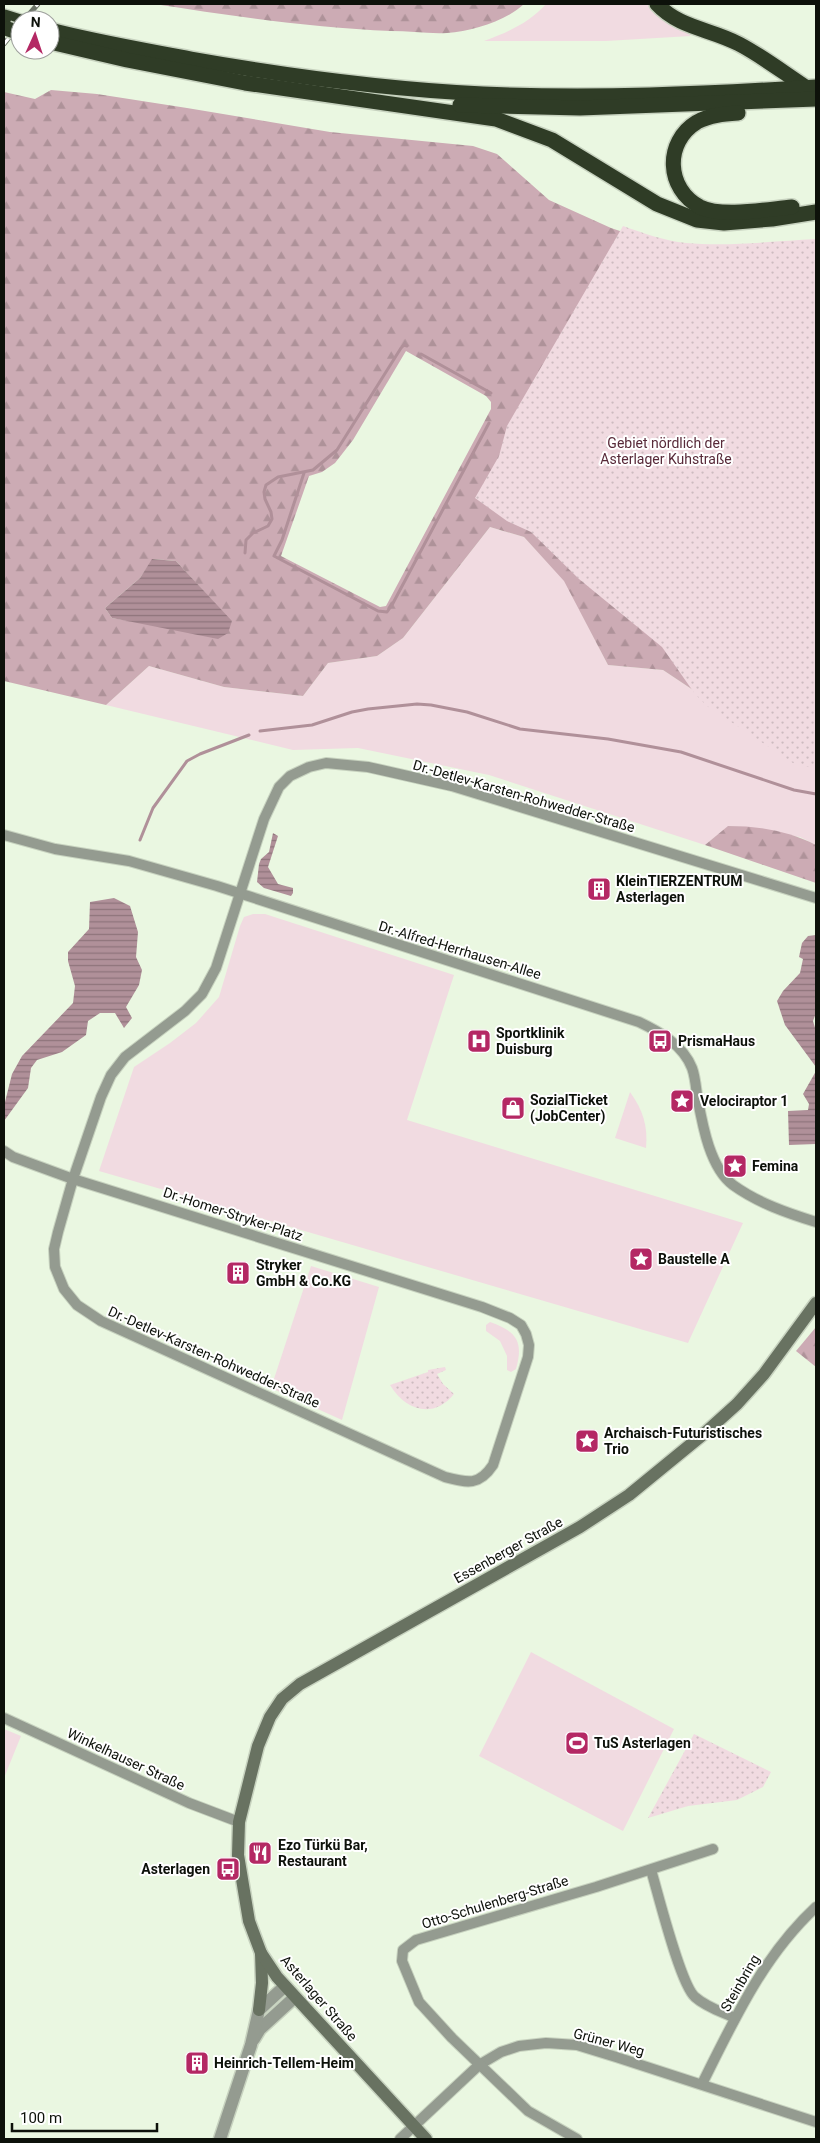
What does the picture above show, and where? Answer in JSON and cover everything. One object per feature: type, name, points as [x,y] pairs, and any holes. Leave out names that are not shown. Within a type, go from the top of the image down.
[{"type":"highway","points":[[657,4],[664,12],[683,23],[739,43],[814,94]]},
{"type":"highway","points":[[60,38],[132,48],[252,70],[371,84],[482,94],[575,96],[814,94]]},
{"type":"highway","points":[[60,39],[127,60],[245,83],[496,119],[552,140],[656,204],[697,220],[724,224],[816,212]]},
{"type":"highway","points":[[393,103],[580,108],[814,94]]},
{"type":"highway","points":[[814,94],[714,115],[698,122],[689,128],[678,142],[673,163],[674,174],[683,192],[702,208],[717,211],[738,211],[816,205]]},
{"type":"main road","name":"Essenberger Straße","points":[[239,1822],[258,1746],[270,1717],[282,1699],[300,1684],[572,1532],[629,1495],[737,1404],[768,1368],[816,1303]]},
{"type":"main road","name":"Asterlager Straße","points":[[239,1822],[238,1855],[243,1890],[249,1921],[261,1953],[285,1986],[426,2139]]},
{"type":"main road","points":[[259,2010],[262,1984],[261,1953]]},
{"type":"street","name":"Dr.-Detlev-Karsten-Rohwedder-Straße","points":[[384,1276],[482,1307],[510,1318],[521,1326],[526,1334],[529,1345],[528,1357],[499,1449],[493,1465],[485,1477],[474,1482],[463,1482],[445,1477],[101,1321],[77,1305],[63,1289],[55,1267],[56,1240],[73,1179],[111,1075],[125,1057],[185,1010],[202,994],[216,968],[264,820],[279,787],[296,773],[326,763],[368,767],[452,786],[816,898]]},
{"type":"street","name":"Dr.-Alfred-Herrhausen-Allee","points":[[4,835],[55,849],[129,861],[240,894],[596,1007],[639,1022],[660,1032],[676,1045],[692,1068],[702,1125],[717,1165],[732,1184],[777,1210],[811,1220],[816,1229]]},
{"type":"street","points":[[4,1151],[13,1157],[73,1179]]},
{"type":"street","name":"Dr.-Homer-Stryker-Platz","points":[[73,1179],[384,1276]]},
{"type":"street","name":"Winkelhauser Straße","points":[[4,1718],[189,1804],[239,1822]]},
{"type":"street","name":"Otto-Schulenberg-Straße","points":[[577,2139],[528,2111],[479,2065],[419,2002],[402,1961],[403,1950],[416,1940],[651,1870],[713,1849]]},
{"type":"street","points":[[651,1870],[683,1977],[693,1996],[735,2018]]},
{"type":"street","name":"Steinbring","points":[[702,2084],[748,1993],[777,1949],[795,1927],[816,1907]]},
{"type":"street","points":[[220,2139],[250,2045],[259,2010],[285,1986]]},
{"type":"street","points":[[250,2045],[260,2029],[295,1997]]},
{"type":"street","name":"Grüner Weg","points":[[400,2139],[479,2065],[501,2052],[519,2046],[546,2043],[577,2045],[816,2122]]},
{"type":"green space","points":[[154,4],[524,4],[499,20],[488,24],[457,32],[440,33],[302,24]]},
{"type":"green space","points":[[546,4],[651,4],[691,36],[606,41],[484,41],[518,26],[533,17]]},
{"type":"green space","points":[[51,90],[97,94],[330,132],[473,146],[497,154],[549,200],[611,228],[656,243],[723,710],[663,670],[608,665],[564,581],[524,537],[490,527],[403,638],[377,656],[328,663],[303,696],[224,687],[149,666],[106,705],[4,681],[4,92],[35,99]],"holes":[[[406,351],[486,396],[491,402],[491,409],[386,606],[380,607],[281,556],[309,476],[322,472],[335,463],[353,440]],[[153,559],[176,561],[232,622],[142,623],[112,618],[105,608],[140,578]]]},
{"type":"green space","name":"Gebiet nördlich der Asterlager Kuhstraße","points":[[623,226],[662,239],[686,243],[735,244],[816,239],[816,769],[793,763],[707,706],[695,694],[662,647],[579,579],[531,532],[507,521],[475,498],[499,456],[507,426]]},
{"type":"green space","points":[[490,527],[524,537],[565,581],[608,665],[663,670],[723,710],[816,763],[816,845],[800,837],[729,826],[705,845],[489,775],[358,748],[293,750],[106,705],[149,666],[224,687],[303,696],[328,663],[377,656],[403,638]]},
{"type":"green space","points":[[728,826],[773,830],[795,836],[816,845],[816,883],[705,845]]},
{"type":"green space","points":[[253,914],[265,914],[454,975],[407,1120],[743,1223],[688,1343],[99,1171],[134,1067],[196,1023],[219,997],[240,926],[244,917]]},
{"type":"green space","points":[[630,1092],[644,1118],[646,1148],[615,1138]]},
{"type":"green space","points":[[311,1266],[379,1287],[342,1420],[271,1388]]},
{"type":"green space","points":[[490,1322],[506,1329],[516,1338],[519,1351],[518,1359],[516,1369],[511,1372],[507,1370],[507,1356],[500,1341],[486,1331],[486,1325]]},
{"type":"green space","points":[[816,1327],[816,1367],[796,1351]]},
{"type":"green space","points":[[445,1367],[446,1370],[437,1374],[443,1384],[454,1394],[437,1407],[420,1409],[411,1406],[396,1394],[390,1385],[428,1372],[428,1370]]},
{"type":"green space","name":"TuS Asterlagen","points":[[531,1652],[674,1729],[623,1831],[479,1756]]},
{"type":"green space","points":[[4,1729],[21,1736],[4,1778]]},
{"type":"green space","points":[[694,1734],[771,1772],[763,1787],[737,1800],[688,1806],[648,1818]]},
{"type":"shaded area","points":[[152,559],[176,561],[232,621],[228,633],[218,639],[112,618],[105,608],[140,578]]},
{"type":"shaded area","points":[[273,833],[278,836],[268,867],[278,884],[293,888],[291,896],[264,888],[257,882],[259,864],[261,859],[269,852]]},
{"type":"shaded area","points":[[114,898],[130,906],[138,932],[136,957],[142,970],[139,985],[126,1007],[132,1018],[124,1028],[115,1013],[100,1013],[88,1021],[86,1035],[62,1052],[37,1060],[31,1068],[28,1088],[4,1121],[4,1106],[12,1074],[22,1056],[73,1003],[75,986],[68,961],[68,952],[89,929],[90,902]]},
{"type":"shaded area","points":[[816,935],[816,1013],[813,1021],[816,1031],[816,1067],[785,1025],[777,1001],[783,991],[800,973],[803,959],[799,957],[802,943],[808,936]]},
{"type":"shaded area","points":[[816,1071],[816,1144],[789,1145],[788,1111],[808,1110],[809,1104],[803,1094]]},
{"type":"waterway","points":[[245,553],[246,540],[253,533],[268,526],[272,519],[265,499],[266,485],[278,477],[313,470],[337,450],[401,348],[404,345],[407,346]]},
{"type":"waterway","points":[[421,354],[491,393]]},
{"type":"waterway","points":[[304,473],[282,540],[274,556],[378,611],[387,612],[489,423]]},
{"type":"waterway","points":[[260,731],[312,725],[352,712],[368,709],[417,704],[431,705],[467,712],[520,729],[608,739],[681,752],[794,790],[816,794]]},
{"type":"waterway","points":[[140,840],[153,808],[187,761],[249,735]]},
{"type":"railway","points":[[33,10],[38,4]]},
{"type":"railway","points":[[4,44],[10,36]]},
{"type":"place","name":"KleinTIERZENTRUM Asterlagen","points":[[599,889]]},
{"type":"place","name":"Sportklinik Duisburg","points":[[479,1041]]},
{"type":"place","name":"PrismaHaus","points":[[660,1041]]},
{"type":"place","name":"Velociraptor 1","points":[[682,1101]]},
{"type":"place","name":"SozialTicket (JobCenter)","points":[[513,1108]]},
{"type":"place","name":"Femina","points":[[735,1166]]},
{"type":"place","name":"Baustelle A","points":[[641,1259]]},
{"type":"place","name":"Stryker GmbH & Co.KG","points":[[238,1273]]},
{"type":"place","name":"Archaisch-Futuristisches Trio","points":[[587,1441]]},
{"type":"place","name":"TuS Asterlagen","points":[[577,1743]]},
{"type":"place","name":"Ezo Türkü Bar, Restaurant","points":[[260,1853]]},
{"type":"place","name":"Asterlagen","points":[[228,1869]]},
{"type":"place","name":"Heinrich-Tellem-Heim","points":[[197,2063]]}]
